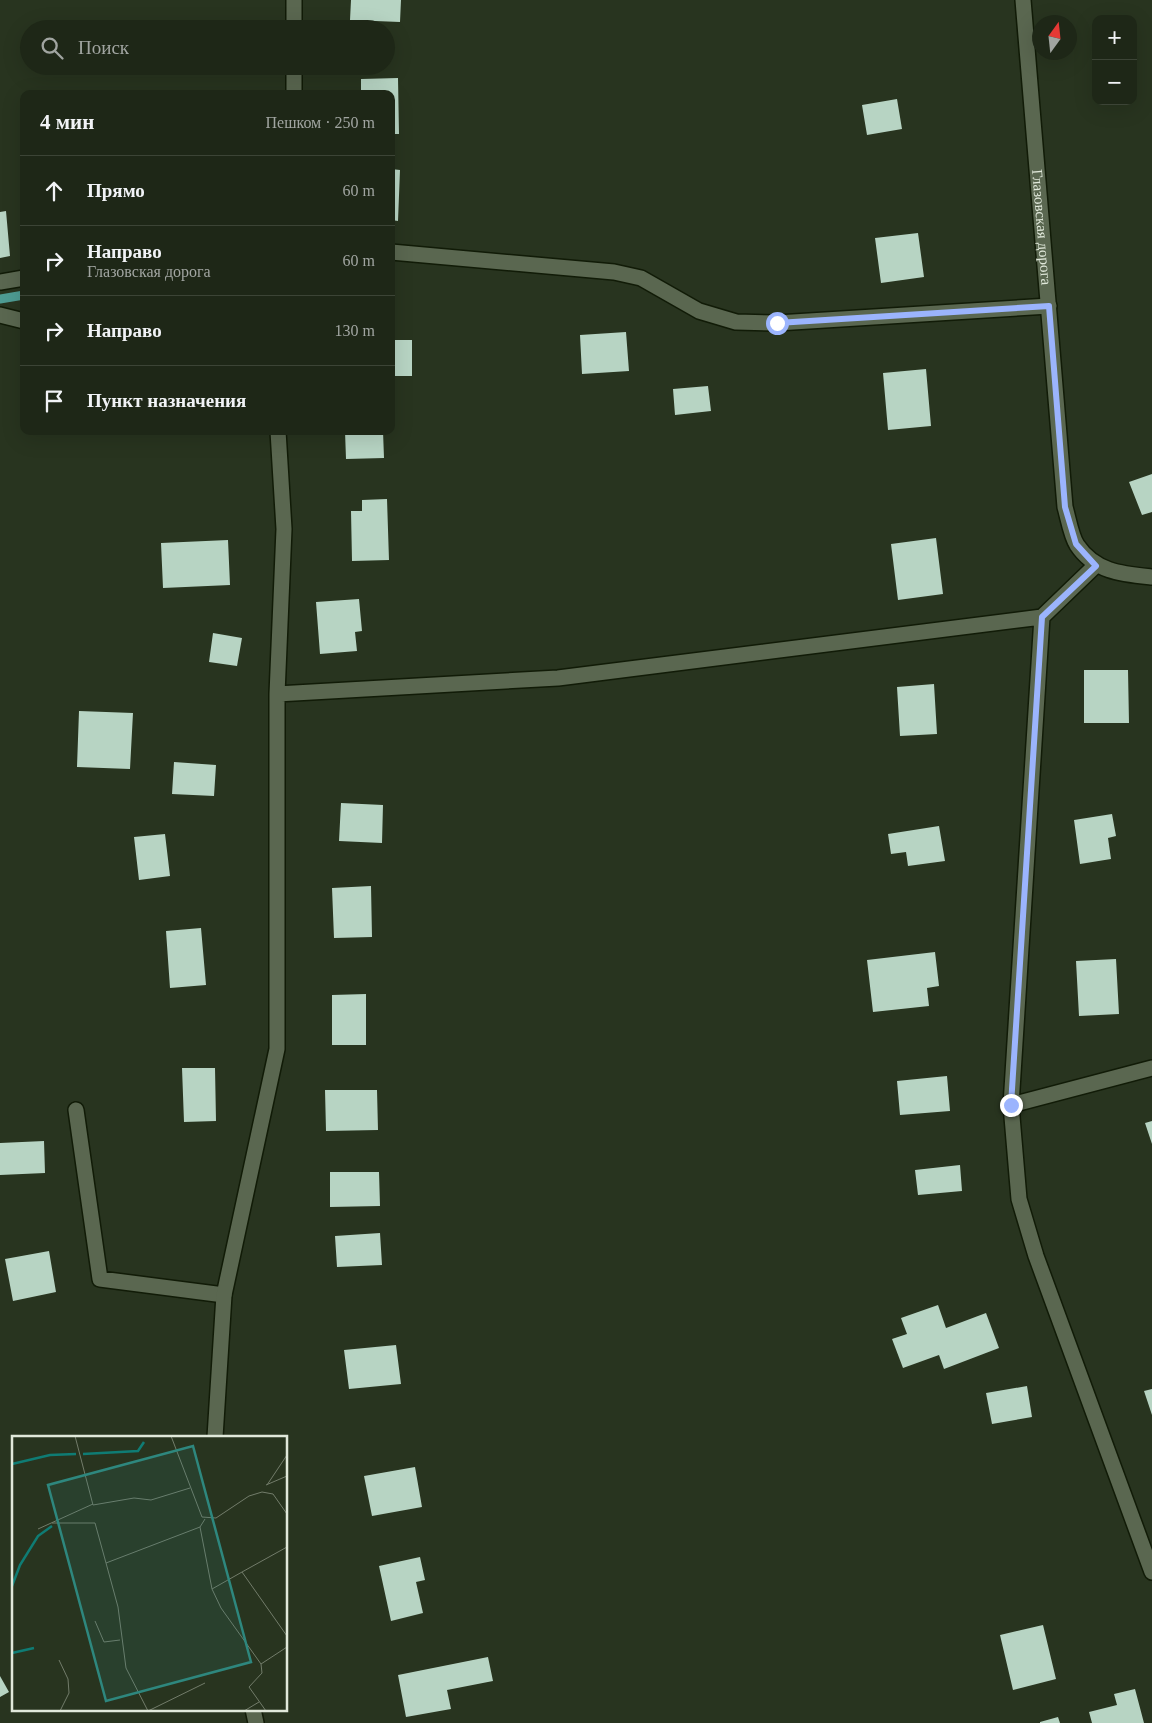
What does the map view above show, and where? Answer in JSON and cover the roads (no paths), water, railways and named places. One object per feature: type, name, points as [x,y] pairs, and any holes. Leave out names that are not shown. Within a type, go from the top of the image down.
[{"type":"street","points":[[294,0],[294,20]]},
{"type":"street","name":"Глазовская дорога","points":[[1023,0],[1065,507],[1076,544],[1096,566]]},
{"type":"street","points":[[294,75],[294,90]]},
{"type":"street","points":[[395,252],[614,272],[641,278],[699,311],[736,322],[777,323],[1049,306]]},
{"type":"street","points":[[0,282],[20,279]]},
{"type":"street","points":[[0,315],[20,320]]},
{"type":"street","points":[[215,1436],[224,1295],[278,1049],[277,694],[284,529],[278,435]]},
{"type":"street","points":[[277,694],[558,678],[1042,617],[1096,566],[1124,574],[1152,577]]},
{"type":"street","points":[[1042,617],[1011,1105],[1019,1199],[1036,1256],[1152,1572]]},
{"type":"street","points":[[1011,1105],[1152,1068]]},
{"type":"street","points":[[76,1110],[100,1279],[224,1295]]},
{"type":"street","points":[[253,1710],[256,1723]]},
{"type":"waterway","points":[[0,299],[20,296]]}]
